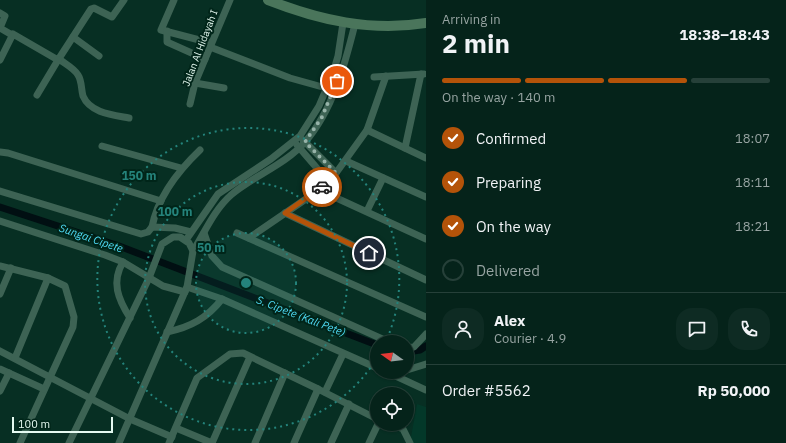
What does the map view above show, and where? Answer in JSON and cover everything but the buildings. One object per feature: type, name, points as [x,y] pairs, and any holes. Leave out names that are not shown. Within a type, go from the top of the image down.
[{"type":"main road","points":[[268,0],[306,14],[343,23],[390,27],[426,23]]},
{"type":"street","points":[[37,95],[92,8],[112,17],[124,0]]},
{"type":"street","points":[[174,0],[161,28],[162,30],[210,45],[290,78],[326,88]]},
{"type":"street","name":"Jalan Al Hidayah I","points":[[190,104],[195,83],[230,0]]},
{"type":"street","points":[[0,13],[5,16],[0,28],[58,60],[79,76],[83,96],[93,107],[105,113],[128,118]]},
{"type":"street","points":[[119,443],[168,332],[186,287],[193,251],[217,209],[232,194],[299,148],[302,139],[320,106],[338,56],[343,23]]},
{"type":"street","points":[[186,240],[212,201],[226,188],[294,142],[302,139],[315,130],[330,102],[351,42],[355,24]]},
{"type":"street","points":[[167,32],[167,42],[205,59]]},
{"type":"street","points":[[0,60],[12,34]]},
{"type":"street","points":[[73,37],[99,56]]},
{"type":"street","points":[[340,38],[351,42]]},
{"type":"street","points":[[374,77],[424,74],[405,148]]},
{"type":"street","points":[[249,238],[319,190],[336,173],[367,130],[386,76]]},
{"type":"street","points":[[195,83],[224,88]]},
{"type":"street","points":[[367,130],[426,158]]},
{"type":"street","points":[[302,139],[336,173]]},
{"type":"street","points":[[294,142],[328,181]]},
{"type":"street","points":[[102,146],[180,168]]},
{"type":"street","points":[[0,191],[141,234],[148,232],[152,227],[161,201],[180,168],[200,150]]},
{"type":"street","points":[[0,152],[8,153],[161,201]]},
{"type":"street","points":[[346,161],[426,197]]},
{"type":"street","points":[[368,211],[383,178]]},
{"type":"street","points":[[236,181],[241,188]]},
{"type":"street","points":[[226,188],[232,194]]},
{"type":"street","points":[[319,190],[368,211],[426,239]]},
{"type":"street","points":[[285,213],[426,280]]},
{"type":"street","points":[[0,221],[123,262],[150,275],[163,286],[186,287],[222,300],[370,365]]},
{"type":"street","points":[[152,227],[175,228],[191,232]]},
{"type":"street","points":[[204,233],[212,256],[222,267],[373,335]]},
{"type":"street","points":[[237,233],[426,317]]},
{"type":"street","points":[[69,443],[130,318],[150,275],[159,250],[167,240],[173,237],[186,240],[193,251]]},
{"type":"street","points":[[123,262],[118,270],[116,288],[122,306],[130,318]]},
{"type":"street","points":[[0,266],[48,278],[67,288],[74,321],[20,443]]},
{"type":"street","points":[[0,294],[11,268]]},
{"type":"street","points":[[15,358],[48,278]]},
{"type":"street","points":[[168,332],[187,327],[204,318],[222,300]]},
{"type":"street","points":[[414,347],[426,334]]},
{"type":"street","points":[[0,350],[170,440],[194,383],[200,375],[230,354],[243,353],[250,358],[285,372],[370,415]]},
{"type":"street","points":[[325,392],[343,354]]},
{"type":"street","points":[[176,428],[212,443],[250,358]]},
{"type":"street","points":[[414,368],[426,364]]},
{"type":"street","points":[[0,369],[44,389]]},
{"type":"street","points":[[255,443],[285,372]]},
{"type":"street","points":[[0,391],[8,373]]},
{"type":"street","points":[[403,379],[426,390]]},
{"type":"street","points":[[294,443],[318,389]]},
{"type":"street","points":[[331,443],[349,404]]},
{"type":"street","points":[[369,443],[375,431]]},
{"type":"street","points":[[404,431],[410,443]]},
{"type":"shaded area","points":[[417,404],[426,407],[426,443],[413,443],[411,437],[412,431],[414,431]]},
{"type":"waterway","name":"S. Cipete (Kali Pete)","points":[[0,207],[119,246],[370,342]]},
{"type":"waterway","name":"S. Cipete (Kali Pete)","points":[[414,351],[420,350],[426,346]]},
{"type":"way so far","points":[[322,187],[336,173],[305,142],[315,130],[330,102],[337,81]]},
{"type":"route","points":[[322,187],[285,213],[369,253]]},
{"type":"water label","name":"Sungai Cipete","points":[[91,238]]}]
